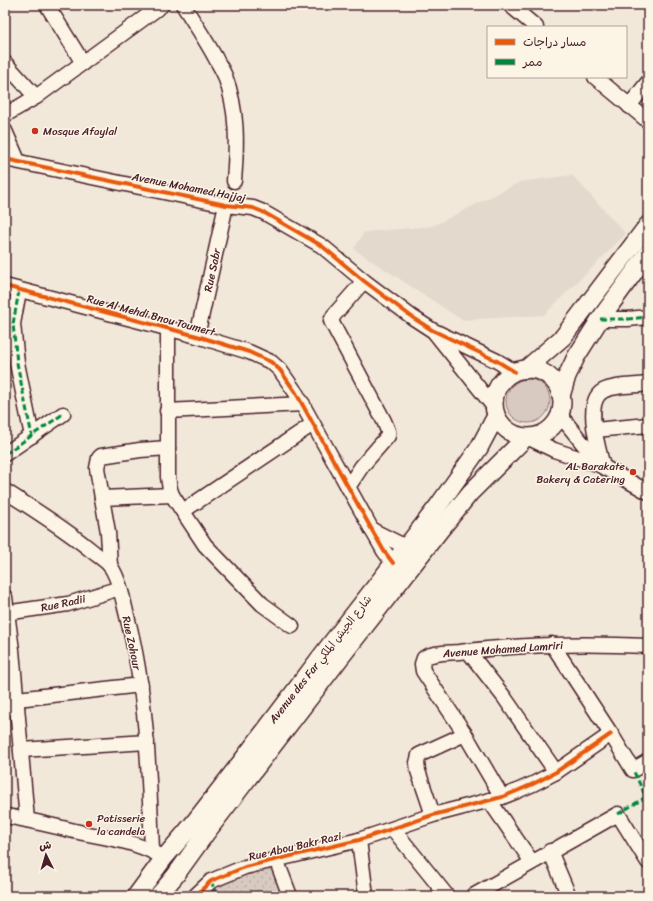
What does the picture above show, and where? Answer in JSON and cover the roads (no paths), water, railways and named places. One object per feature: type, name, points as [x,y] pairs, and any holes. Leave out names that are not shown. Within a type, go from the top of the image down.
[{"type":"main road","points":[[520,371],[534,370],[544,373],[552,379],[558,387],[561,396],[562,406],[560,415],[555,424],[548,431],[539,436],[527,438],[511,433],[502,426],[495,412],[494,396],[498,386],[506,378],[520,371],[562,337],[648,225]]},
{"type":"main road","points":[[561,396],[571,366],[600,318],[648,253]]},
{"type":"main road","name":"Avenue des Far شارع الجيش الملكي","points":[[136,896],[158,854],[193,824],[438,506],[479,448],[495,412]]},
{"type":"main road","name":"Avenue des Far شارع الجيش الملكي","points":[[158,896],[175,876],[206,833],[340,658],[440,530],[470,493],[527,438]]},
{"type":"street","points":[[5,115],[36,97],[162,5]]},
{"type":"street","points":[[183,5],[224,74],[229,88],[237,132],[234,181]]},
{"type":"street","points":[[510,5],[535,26]]},
{"type":"street","points":[[53,8],[84,63]]},
{"type":"street","points":[[5,64],[36,97]]},
{"type":"street","points":[[596,78],[648,121]]},
{"type":"street","points":[[629,106],[648,82]]},
{"type":"street","name":"Avenue Mohamed Hajjaj","points":[[5,131],[12,160],[226,205],[253,208],[273,217],[322,246],[364,281],[432,330],[520,371]]},
{"type":"street","name":"Rue Sabr","points":[[198,336],[226,205]]},
{"type":"street","points":[[348,487],[362,466],[385,439],[388,430],[331,321],[334,315],[364,281]]},
{"type":"street","name":"Rue Al Mehdi Bnou Toumert","points":[[5,286],[19,291],[198,336],[249,352],[271,362],[280,370],[303,404],[372,530],[393,563]]},
{"type":"street","points":[[19,291],[13,324],[17,363],[32,436]]},
{"type":"street","points":[[600,318],[628,319],[648,317]]},
{"type":"street","points":[[168,328],[168,477],[172,495],[205,545],[262,604],[292,626]]},
{"type":"street","name":"Avenue Mohamed Hajjaj","points":[[432,330],[495,412]]},
{"type":"street","points":[[602,466],[593,419],[593,405],[598,394],[608,389],[648,384]]},
{"type":"street","points":[[167,411],[303,404]]},
{"type":"street","points":[[5,454],[63,414]]},
{"type":"street","points":[[560,415],[602,466]]},
{"type":"street","points":[[183,511],[313,424]]},
{"type":"street","points":[[595,430],[648,425]]},
{"type":"street","points":[[527,438],[554,450],[602,466],[648,492]]},
{"type":"street","points":[[110,566],[108,532],[97,468],[99,458],[101,456],[140,450],[168,448]]},
{"type":"street","name":"Rue Zohour","points":[[5,491],[47,518],[86,546],[110,566],[120,588],[134,641],[141,685],[158,854]]},
{"type":"street","points":[[102,498],[172,495]]},
{"type":"street","points":[[372,530],[406,547]]},
{"type":"street","name":"Rue Radii","points":[[6,613],[68,604],[120,588]]},
{"type":"street","points":[[5,597],[13,704],[21,750],[27,820]]},
{"type":"street","points":[[552,644],[633,770],[648,761]]},
{"type":"street","name":"Avenue Mohamed Lamriri","points":[[465,734],[423,671],[423,660],[426,657],[431,655],[468,651],[552,644],[648,646]]},
{"type":"street","points":[[468,651],[504,697],[556,772]]},
{"type":"street","points":[[13,704],[141,685]]},
{"type":"street","points":[[432,815],[418,771],[417,763],[419,756],[465,734],[495,798],[532,862]]},
{"type":"street","name":"Rue Abou Bakr Razi","points":[[195,896],[211,881],[245,867],[359,840],[432,815],[495,798],[533,784],[556,772],[611,734]]},
{"type":"street","points":[[21,750],[147,742]]},
{"type":"street","points":[[473,896],[550,851],[618,814],[648,862]]},
{"type":"street","points":[[5,816],[129,843],[158,854]]},
{"type":"street","points":[[393,829],[447,896]]},
{"type":"street","points":[[359,840],[366,896]]},
{"type":"street","points":[[550,851],[569,896]]},
{"type":"street","points":[[276,859],[290,896]]},
{"type":"place","name":"Mosque Afaylal","points":[[35,131]]},
{"type":"place","name":"AL Barakate Bakery & Catering","points":[[633,472]]},
{"type":"place","name":"Patisserie la candela","points":[[89,824]]}]
